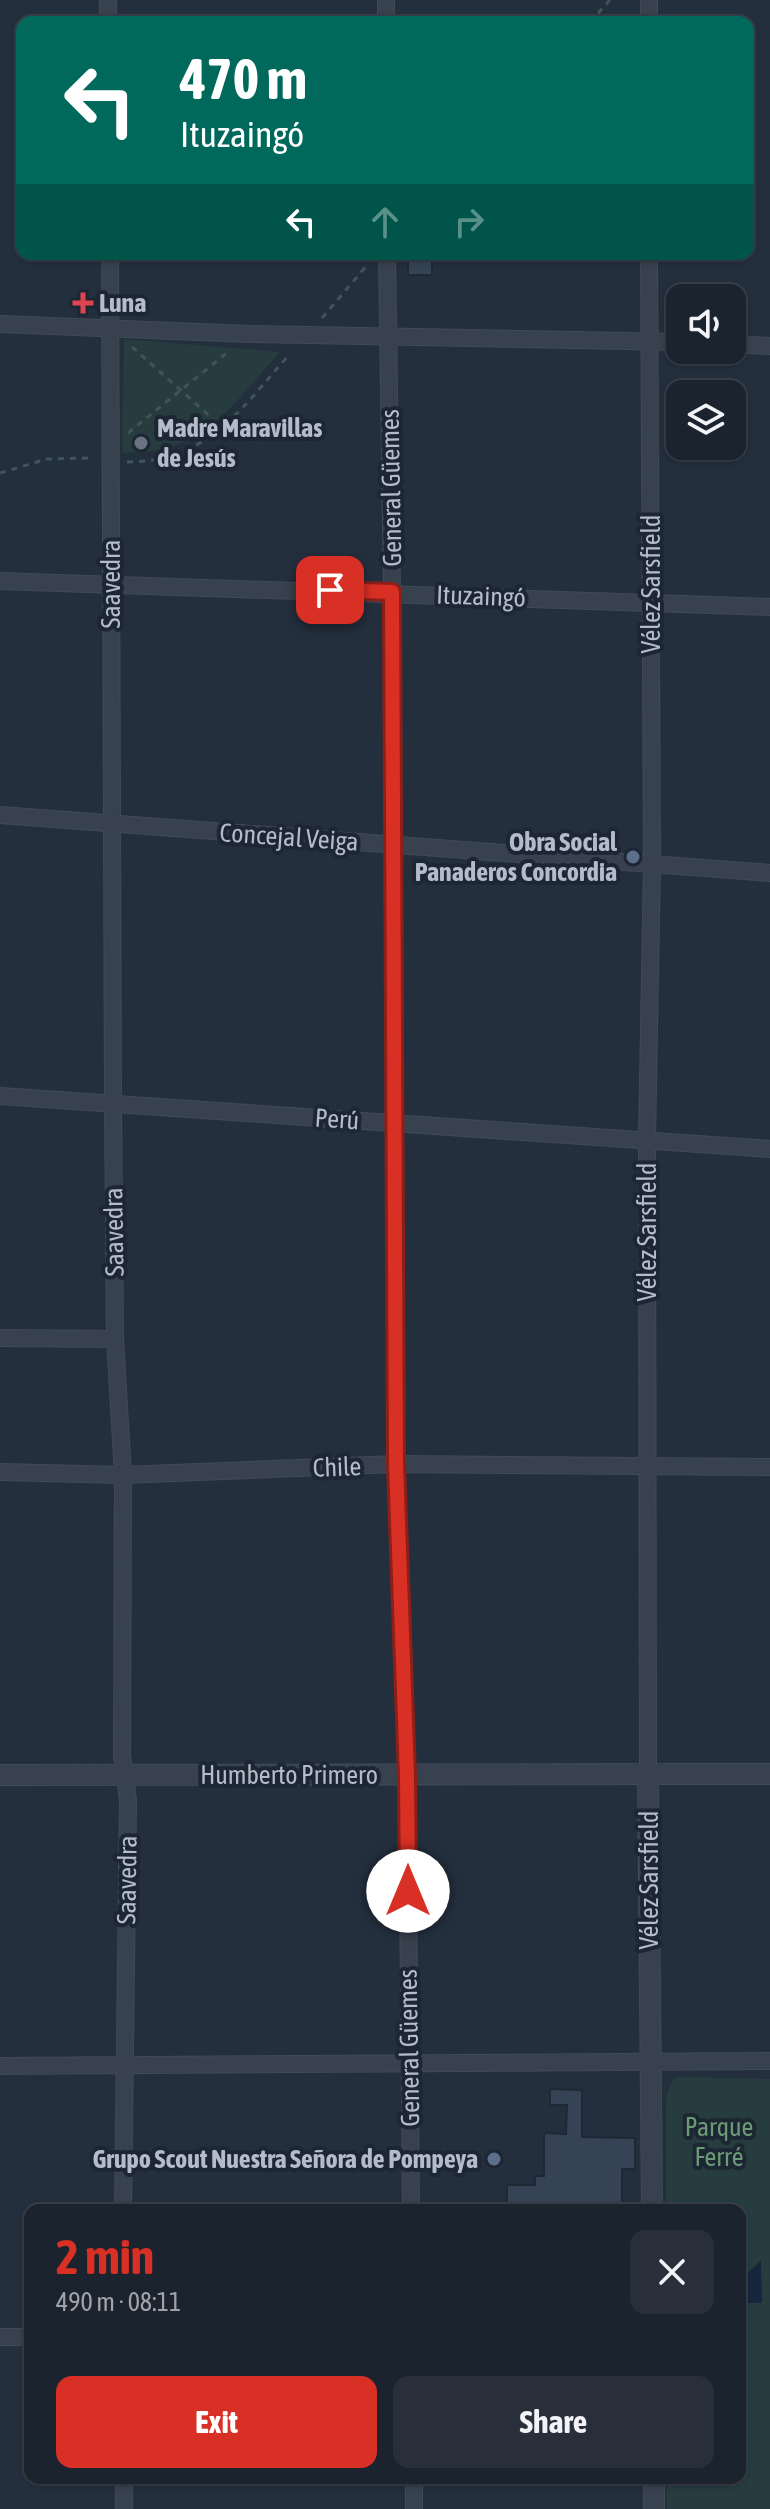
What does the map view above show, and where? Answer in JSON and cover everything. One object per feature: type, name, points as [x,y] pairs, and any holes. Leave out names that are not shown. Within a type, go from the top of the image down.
[{"type":"street","name":"Saavedra","points":[[110,260],[115,1339],[123,1475],[122,1755],[126,1774],[123,2204]]},
{"type":"street","name":"General Güemes","points":[[387,260],[392,592],[396,1464],[407,1776],[411,2204]]},
{"type":"street","name":"Vélez Sarsfield","points":[[649,260],[652,864],[647,1140],[652,2204]]},
{"type":"street","points":[[0,324],[249,334],[666,342]]},
{"type":"street","points":[[746,345],[770,346]]},
{"type":"street","name":"Ituzaingó","points":[[0,581],[770,607]]},
{"type":"street","name":"Concejal Veiga","points":[[0,815],[770,873]]},
{"type":"street","name":"Perú","points":[[0,1096],[770,1149]]},
{"type":"street","points":[[0,1338],[115,1339]]},
{"type":"street","name":"Chile","points":[[0,1472],[123,1475],[396,1464],[770,1467]]},
{"type":"street","name":"Humberto Primero","points":[[0,1775],[770,1774]]},
{"type":"street","points":[[0,2066],[770,2061]]},
{"type":"street","points":[[0,2337],[24,2337]]},
{"type":"street","points":[[124,2484],[124,2509]]},
{"type":"street","points":[[414,2484],[414,2509]]},
{"type":"street","points":[[654,2484],[654,2509]]},
{"type":"path","points":[[595,16],[610,0]]},
{"type":"path","points":[[0,473],[47,459],[110,455],[151,461],[175,456],[207,441],[308,334],[372,260]]},
{"type":"path","points":[[110,328],[222,427]]},
{"type":"path","points":[[110,455],[180,390],[249,334]]},
{"type":"green space","points":[[124,339],[280,352],[230,408],[195,436],[150,451],[122,453]]},
{"type":"green space","name":"Parque Ferré","points":[[676,2077],[770,2079],[770,2509],[667,2509],[666,2484],[746,2484],[746,2204],[666,2204],[666,2100]]},
{"type":"water","points":[[761,2260],[762,2303],[746,2303],[746,2275]]},
{"type":"building","points":[[408,260],[432,260],[432,275],[408,275]]},
{"type":"building","points":[[550,2089],[582,2090],[582,2137],[635,2138],[635,2169],[622,2169],[622,2204],[507,2204],[507,2185],[535,2185],[535,2176],[544,2176],[544,2133],[566,2134],[567,2105],[550,2105]]},
{"type":"place","name":"Luna","points":[[83,303]]},
{"type":"place","name":"Madre Maravillas de Jesús","points":[[141,443]]},
{"type":"place","name":"Obra Social Panaderos Concordia","points":[[633,857]]},
{"type":"place","name":"Grupo Scout Nuestra Señora de Pompeya","points":[[494,2159]]},
{"type":"route","points":[[330,590],[392,592],[396,1464],[408,1891]]}]
